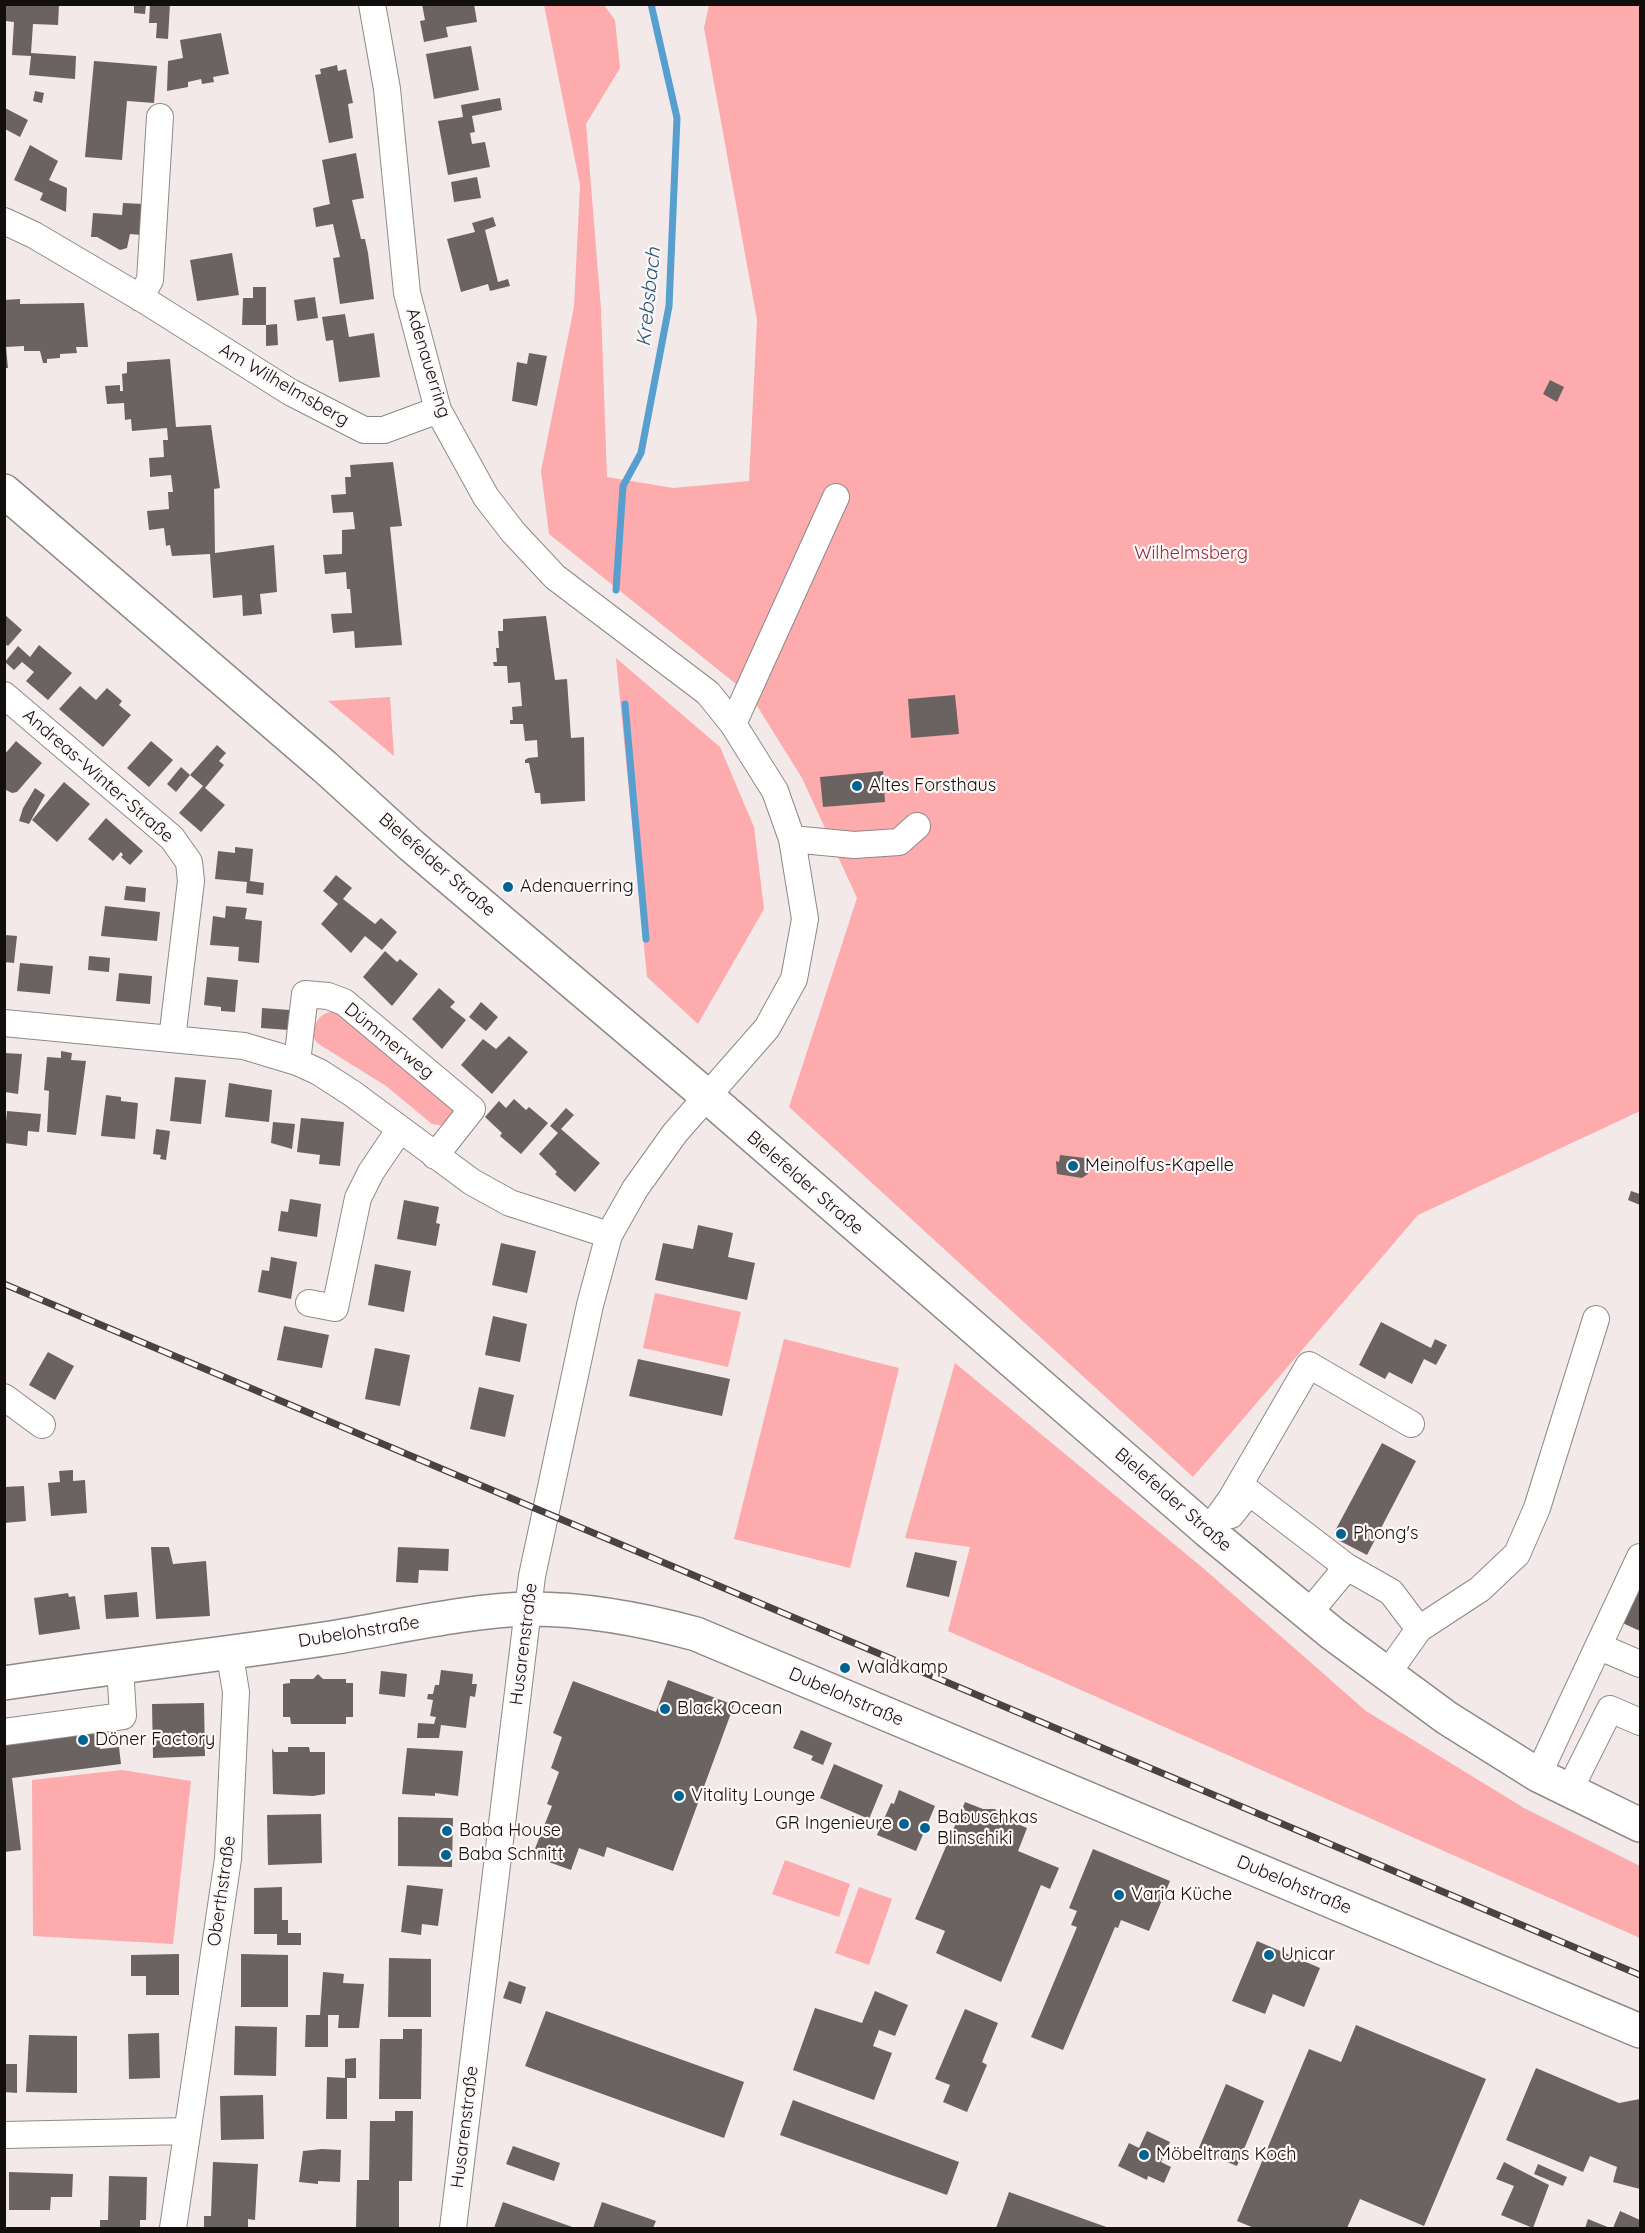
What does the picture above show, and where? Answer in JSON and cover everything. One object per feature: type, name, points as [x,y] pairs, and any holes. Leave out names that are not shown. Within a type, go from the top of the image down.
[{"type":"main road","name":"Bielefelder Straße","points":[[4,491],[325,767],[412,846],[708,1097],[1211,1534],[1308,1614],[1447,1718],[1538,1775],[1641,1825]]},
{"type":"main road","name":"Dubelohstraße","points":[[4,1683],[528,1609],[571,1610],[638,1618],[696,1634],[1641,2031]]},
{"type":"street","name":"Adenauerring","points":[[372,4],[387,89],[407,292],[438,410],[486,497],[513,532],[555,577],[708,693],[733,724],[776,791],[792,839],[806,919],[794,979],[767,1028],[708,1097]]},
{"type":"street","points":[[140,298],[150,280],[160,117]]},
{"type":"street","name":"Am Wilhelmsberg","points":[[4,221],[34,235],[140,298],[290,392],[364,430],[384,430],[438,410]]},
{"type":"street","points":[[733,724],[836,497]]},
{"type":"street","name":"Andreas-Winter-Straße","points":[[4,695],[172,838],[189,862],[191,880],[172,1039]]},
{"type":"street","points":[[792,839],[854,845],[899,842],[916,826]]},
{"type":"street","name":"Dümmerweg","points":[[297,1062],[305,994],[328,996],[344,1002],[472,1110],[435,1156]]},
{"type":"street","points":[[4,1023],[244,1046],[297,1062],[336,1083],[472,1182],[510,1203],[609,1235]]},
{"type":"street","name":"Husarenstraße","points":[[453,2229],[528,1609],[554,1466],[609,1235],[635,1189],[675,1133],[708,1097]]},
{"type":"street","points":[[309,1303],[335,1308],[358,1198],[371,1172],[400,1129]]},
{"type":"street","points":[[1387,1674],[1419,1629],[1480,1589],[1517,1554],[1538,1509],[1596,1318]]},
{"type":"street","points":[[1211,1534],[1309,1365],[1411,1424]]},
{"type":"street","points":[[4,1397],[42,1425]]},
{"type":"street","points":[[1211,1534],[1249,1492],[1347,1567],[1391,1592],[1419,1629]]},
{"type":"street","points":[[1538,1775],[1641,1557]]},
{"type":"street","points":[[1308,1614],[1347,1567]]},
{"type":"street","points":[[1600,1647],[1641,1664]]},
{"type":"street","name":"Oberthstraße","points":[[173,2229],[187,2131],[207,1934],[232,1813],[236,1692],[229,1650]]},
{"type":"street","points":[[4,1732],[123,1716],[120,1666]]},
{"type":"street","points":[[1569,1791],[1610,1709],[1641,1722]]},
{"type":"street","points":[[4,2135],[187,2131]]},
{"type":"green space","name":"Wilhelmsberg","points":[[544,5],[604,5],[615,20],[620,68],[586,124],[601,309],[607,477],[673,488],[749,481],[757,320],[704,28],[709,5],[1640,5],[1640,1111],[1418,1215],[1193,1477],[789,1107],[857,898],[802,778],[751,696],[549,534],[541,471],[574,307],[580,185]]},
{"type":"green space","points":[[616,658],[720,747],[754,827],[764,909],[698,1024],[647,977]]},
{"type":"green space","points":[[390,697],[394,756],[328,701]]},
{"type":"green space","points":[[336,1011],[452,1108],[453,1113],[445,1126],[432,1124],[386,1086],[317,1043],[314,1032],[318,1019]]},
{"type":"green space","points":[[655,1293],[741,1312],[728,1367],[643,1348]]},
{"type":"green space","points":[[784,1339],[899,1368],[850,1568],[734,1539]]},
{"type":"green space","points":[[955,1363],[1203,1568],[1366,1711],[1524,1808],[1640,1866],[1640,1938],[948,1631],[970,1547],[905,1538]]},
{"type":"green space","points":[[122,1770],[191,1781],[173,1944],[33,1936],[32,1780]]},
{"type":"green space","points":[[785,1860],[850,1884],[839,1917],[772,1894]]},
{"type":"green space","points":[[859,1887],[892,1899],[869,1965],[835,1953]]},
{"type":"building","points":[[6,4],[59,4],[58,25],[33,24],[31,53],[76,56],[75,79],[29,75],[31,56],[12,55],[14,22],[5,21]]},
{"type":"building","points":[[134,4],[146,4],[145,14],[134,13]]},
{"type":"building","points":[[150,4],[170,4],[168,39],[156,38],[157,23],[149,23]]},
{"type":"building","points":[[422,4],[474,4],[477,22],[446,27],[448,37],[424,42],[420,21],[425,20]]},
{"type":"building","points":[[221,33],[229,74],[213,77],[214,82],[202,84],[201,79],[188,82],[188,87],[167,91],[168,61],[183,58],[180,40]]},
{"type":"building","points":[[471,46],[479,90],[434,99],[426,54]]},
{"type":"building","points":[[94,61],[157,66],[154,103],[127,101],[122,160],[85,157]]},
{"type":"building","points":[[337,65],[338,71],[346,69],[353,103],[348,104],[353,138],[329,143],[315,75],[321,74],[320,69]]},
{"type":"building","points":[[35,91],[44,93],[42,103],[33,101]]},
{"type":"building","points":[[500,98],[502,110],[472,116],[475,132],[470,133],[472,144],[485,142],[490,167],[448,175],[438,121],[463,117],[461,105]]},
{"type":"building","points":[[5,108],[28,120],[20,137],[5,129]]},
{"type":"building","points":[[30,145],[58,161],[49,180],[67,188],[66,212],[40,200],[43,193],[14,180]]},
{"type":"building","points":[[356,153],[364,198],[352,200],[361,239],[365,239],[374,299],[340,304],[333,258],[340,257],[333,224],[316,227],[313,208],[330,204],[322,160]]},
{"type":"building","points":[[477,177],[481,198],[454,202],[451,182]]},
{"type":"building","points":[[123,203],[144,204],[142,235],[130,234],[127,248],[120,250],[97,237],[91,237],[93,213],[122,215]]},
{"type":"building","points":[[493,217],[496,226],[485,230],[498,282],[508,279],[510,286],[490,291],[488,284],[461,292],[447,239],[475,232],[472,223]]},
{"type":"building","points":[[232,253],[239,295],[197,301],[190,260]]},
{"type":"building","points":[[253,287],[266,287],[266,325],[242,325],[243,298],[253,298]]},
{"type":"building","points":[[315,297],[318,318],[297,321],[294,300]]},
{"type":"building","points":[[20,299],[20,304],[84,303],[88,347],[76,347],[77,353],[60,354],[60,358],[47,359],[47,363],[43,363],[40,351],[24,351],[24,346],[6,347],[8,368],[4,368],[4,300]]},
{"type":"building","points":[[345,314],[349,337],[374,333],[380,377],[339,382],[333,340],[326,341],[322,317]]},
{"type":"building","points":[[277,324],[278,345],[266,346],[266,325]]},
{"type":"building","points":[[529,353],[547,356],[537,406],[512,401],[517,362],[527,364]]},
{"type":"building","points":[[170,359],[176,427],[211,425],[220,488],[214,489],[215,553],[274,545],[277,592],[260,594],[262,614],[243,616],[242,595],[213,598],[210,554],[172,556],[170,545],[166,546],[164,528],[149,530],[147,511],[169,509],[168,492],[173,492],[171,475],[150,477],[149,458],[164,457],[163,440],[168,440],[167,428],[132,431],[131,419],[125,420],[124,403],[107,404],[105,386],[120,385],[120,391],[123,391],[122,374],[127,373],[127,362]]},
{"type":"building","points":[[1550,380],[1564,387],[1557,402],[1543,394]]},
{"type":"building","points":[[393,462],[402,526],[390,527],[402,645],[355,648],[354,631],[333,633],[331,614],[352,613],[350,589],[347,589],[346,572],[325,574],[323,555],[342,554],[342,530],[355,529],[353,512],[333,513],[331,495],[346,494],[345,477],[351,477],[350,465]]},
{"type":"building","points":[[4,614],[22,630],[8,646],[4,643]]},
{"type":"building","points":[[546,616],[555,680],[567,679],[571,738],[584,737],[585,801],[541,804],[540,793],[535,793],[529,763],[525,763],[528,758],[538,757],[537,740],[525,741],[523,724],[510,724],[510,720],[513,720],[512,707],[522,706],[520,682],[508,683],[507,666],[494,666],[493,662],[497,662],[498,631],[503,631],[503,619]]},
{"type":"building","points":[[39,645],[72,673],[48,700],[26,681],[34,672],[22,662],[14,670],[5,662],[18,646],[30,657]]},
{"type":"building","points":[[80,686],[96,700],[107,688],[122,701],[119,705],[131,715],[103,747],[59,709]]},
{"type":"building","points":[[955,695],[959,734],[911,738],[908,699]]},
{"type":"building","points":[[16,741],[42,763],[17,792],[12,793],[4,789],[4,755]]},
{"type":"building","points":[[151,741],[173,760],[149,787],[127,768]]},
{"type":"building","points":[[217,745],[226,753],[219,761],[224,765],[205,788],[225,805],[201,832],[179,813],[203,786],[190,775]]},
{"type":"building","points":[[181,767],[190,775],[176,792],[167,784]]},
{"type":"building","points":[[883,771],[885,802],[823,807],[820,777]]},
{"type":"building","points":[[64,782],[90,804],[57,842],[32,820]]},
{"type":"building","points":[[35,788],[45,795],[29,824],[19,821],[23,808]]},
{"type":"building","points":[[106,818],[143,851],[130,865],[121,857],[123,855],[121,852],[113,861],[88,839]]},
{"type":"building","points":[[235,847],[253,849],[250,881],[264,883],[263,895],[246,893],[247,882],[215,879],[218,851],[235,853]]},
{"type":"building","points":[[336,875],[352,888],[343,899],[375,924],[381,918],[397,932],[382,950],[365,936],[351,953],[321,924],[338,904],[323,891]]},
{"type":"building","points":[[126,886],[146,888],[145,902],[124,900]]},
{"type":"building","points":[[105,906],[160,912],[157,941],[101,936]]},
{"type":"building","points":[[226,906],[247,908],[245,919],[262,921],[259,963],[238,961],[239,947],[210,945],[213,916],[225,918]]},
{"type":"building","points":[[5,935],[17,936],[14,963],[4,962]]},
{"type":"building","points":[[385,951],[397,962],[400,959],[418,974],[392,1006],[363,977]]},
{"type":"building","points":[[89,956],[110,958],[109,972],[88,970]]},
{"type":"building","points":[[20,963],[53,966],[50,994],[17,991]]},
{"type":"building","points":[[119,973],[152,976],[150,1004],[116,1001]]},
{"type":"building","points":[[207,977],[238,980],[235,1012],[221,1011],[221,1007],[204,1005]]},
{"type":"building","points":[[439,988],[455,1002],[450,1007],[466,1020],[442,1049],[412,1019]]},
{"type":"building","points":[[481,1002],[498,1017],[486,1031],[469,1017]]},
{"type":"building","points":[[262,1008],[290,1010],[289,1030],[261,1028]]},
{"type":"building","points":[[509,1036],[528,1052],[492,1094],[461,1065],[483,1039],[496,1049]]},
{"type":"building","points":[[61,1051],[72,1053],[71,1060],[86,1061],[76,1135],[47,1132],[49,1091],[44,1090],[47,1057],[61,1058]]},
{"type":"building","points":[[5,1053],[22,1054],[18,1094],[5,1092]]},
{"type":"building","points":[[175,1077],[206,1080],[201,1124],[170,1121]]},
{"type":"building","points":[[229,1083],[272,1090],[269,1122],[225,1117]]},
{"type":"building","points":[[106,1095],[121,1097],[121,1101],[138,1103],[135,1139],[101,1136]]},
{"type":"building","points":[[514,1099],[526,1110],[529,1107],[548,1123],[521,1154],[500,1136],[502,1133],[485,1117],[499,1101],[506,1108]]},
{"type":"building","points":[[566,1108],[574,1115],[561,1129],[600,1163],[575,1192],[555,1174],[557,1172],[539,1154],[558,1133],[550,1126]]},
{"type":"building","points":[[7,1111],[41,1114],[39,1132],[28,1131],[27,1146],[4,1143]]},
{"type":"building","points":[[301,1118],[344,1122],[340,1166],[319,1164],[320,1155],[297,1152]]},
{"type":"building","points":[[273,1122],[295,1124],[292,1149],[271,1143]]},
{"type":"building","points":[[156,1129],[170,1131],[166,1160],[160,1159],[161,1155],[153,1154]]},
{"type":"building","name":"Meinolfus-Kapelle","points":[[1060,1155],[1085,1158],[1090,1165],[1088,1174],[1082,1178],[1057,1174],[1056,1161],[1059,1162]]},
{"type":"building","points":[[1631,1191],[1640,1194],[1640,1205],[1628,1200]]},
{"type":"building","points":[[290,1199],[321,1204],[317,1237],[278,1231],[281,1211],[288,1212]]},
{"type":"building","points":[[404,1200],[439,1207],[436,1223],[440,1224],[436,1246],[397,1239]]},
{"type":"building","points":[[698,1225],[733,1233],[728,1257],[755,1263],[747,1300],[655,1280],[663,1243],[693,1249]]},
{"type":"building","points":[[501,1243],[536,1251],[527,1293],[492,1285]]},
{"type":"building","points":[[271,1257],[297,1262],[291,1299],[258,1292],[262,1270],[269,1271]]},
{"type":"building","points":[[375,1264],[411,1271],[404,1312],[368,1305]]},
{"type":"building","points":[[493,1316],[527,1324],[520,1362],[485,1355]]},
{"type":"building","points":[[1381,1322],[1431,1348],[1435,1339],[1447,1345],[1436,1365],[1424,1359],[1412,1384],[1389,1372],[1385,1379],[1359,1365]]},
{"type":"building","points":[[284,1326],[329,1335],[322,1368],[277,1360]]},
{"type":"building","points":[[375,1348],[410,1355],[400,1406],[365,1399]]},
{"type":"building","points":[[48,1352],[74,1366],[55,1400],[29,1385]]},
{"type":"building","points":[[638,1359],[730,1379],[722,1416],[629,1396]]},
{"type":"building","points":[[479,1387],[514,1395],[505,1437],[470,1429]]},
{"type":"building","points":[[1382,1443],[1416,1461],[1367,1555],[1338,1540],[1335,1531]]},
{"type":"building","points":[[73,1470],[73,1481],[85,1480],[87,1513],[51,1516],[48,1483],[60,1482],[59,1471]]},
{"type":"building","points":[[24,1486],[26,1521],[4,1523],[4,1487]]},
{"type":"building","points":[[151,1547],[169,1547],[173,1564],[206,1561],[210,1616],[156,1619]]},
{"type":"building","points":[[398,1547],[449,1549],[448,1571],[419,1570],[418,1583],[396,1582]]},
{"type":"building","points":[[915,1552],[957,1561],[949,1597],[906,1587]]},
{"type":"building","points":[[1640,1575],[1640,1631],[1616,1620]]},
{"type":"building","points":[[137,1592],[139,1617],[106,1619],[104,1595]]},
{"type":"building","points":[[68,1593],[69,1597],[75,1596],[80,1629],[39,1635],[34,1598]]},
{"type":"building","points":[[441,1670],[473,1674],[472,1684],[477,1684],[475,1697],[470,1696],[466,1728],[441,1725],[439,1738],[417,1738],[418,1723],[434,1724],[436,1717],[430,1716],[433,1700],[427,1699],[428,1694],[433,1694],[435,1685],[439,1685]]},
{"type":"building","points":[[381,1671],[407,1674],[405,1697],[379,1694]]},
{"type":"building","points":[[318,1674],[323,1679],[346,1679],[346,1683],[353,1683],[353,1717],[346,1717],[346,1724],[291,1724],[290,1717],[283,1717],[283,1684],[290,1683],[290,1679],[313,1679]]},
{"type":"building","points":[[668,1680],[734,1705],[673,1871],[607,1847],[604,1857],[579,1848],[571,1870],[532,1856],[552,1806],[547,1804],[559,1772],[551,1768],[562,1737],[553,1733],[573,1681],[656,1712]]},
{"type":"building","points":[[204,1703],[205,1756],[153,1758],[152,1704]]},
{"type":"building","points":[[801,1730],[832,1743],[823,1765],[811,1760],[813,1756],[793,1748]]},
{"type":"building","points":[[97,1732],[100,1749],[119,1747],[121,1764],[12,1778],[21,1850],[4,1852],[4,1744]]},
{"type":"building","points":[[288,1747],[309,1747],[310,1752],[325,1752],[325,1794],[313,1796],[273,1794],[272,1748],[274,1752],[288,1752]]},
{"type":"building","points":[[407,1748],[463,1751],[458,1796],[435,1793],[435,1796],[402,1794]]},
{"type":"building","points":[[834,1764],[883,1785],[869,1819],[820,1798]]},
{"type":"building","name":"GR Ingenieure","points":[[899,1790],[935,1806],[916,1851],[877,1835]]},
{"type":"building","points":[[965,1802],[983,1809],[995,1809],[1004,1818],[1027,1828],[1018,1851],[1059,1868],[1050,1889],[1041,1885],[1001,1982],[936,1953],[945,1931],[915,1919]]},
{"type":"building","points":[[321,1814],[322,1863],[268,1865],[267,1815]]},
{"type":"building","points":[[398,1817],[453,1818],[452,1867],[398,1866]]},
{"type":"building","name":"Varia Küche","points":[[1093,1849],[1170,1881],[1149,1931],[1121,1920],[1118,1928],[1115,1927],[1063,2050],[1031,2037],[1077,1927],[1071,1925],[1077,1911],[1069,1908]]},
{"type":"building","points":[[407,1885],[443,1889],[438,1926],[422,1924],[421,1935],[401,1932]]},
{"type":"building","points":[[282,1887],[282,1920],[288,1920],[288,1933],[301,1933],[301,1945],[277,1945],[277,1934],[254,1934],[254,1888]]},
{"type":"building","points":[[1257,1941],[1320,1968],[1304,2007],[1273,1994],[1265,2014],[1232,2001]]},
{"type":"building","points":[[179,1954],[179,1995],[146,1995],[146,1976],[131,1976],[131,1955]]},
{"type":"building","points":[[241,1954],[288,1955],[288,2007],[241,2007]]},
{"type":"building","points":[[389,1958],[431,1959],[431,2017],[388,2017]]},
{"type":"building","points":[[323,1972],[344,1974],[343,1983],[364,1984],[359,2028],[338,2028],[339,2015],[328,2015],[328,2047],[305,2047],[306,2015],[320,2015]]},
{"type":"building","points":[[509,1981],[526,1987],[521,2004],[503,1998]]},
{"type":"building","points":[[875,1991],[908,2005],[895,2036],[879,2030],[873,2046],[892,2053],[874,2100],[793,2070],[815,2008],[862,2023]]},
{"type":"building","points":[[965,2009],[998,2023],[982,2062],[987,2065],[967,2112],[943,2102],[950,2085],[935,2079]]},
{"type":"building","points":[[546,2011],[744,2082],[724,2138],[525,2066]]},
{"type":"building","points":[[1356,2025],[1486,2079],[1424,2226],[1360,2199],[1347,2228],[1254,2228],[1237,2221],[1309,2049],[1341,2062]]},
{"type":"building","points":[[235,2026],[277,2027],[276,2076],[234,2075]]},
{"type":"building","points":[[403,2029],[422,2029],[421,2099],[379,2099],[380,2039],[403,2039]]},
{"type":"building","points":[[159,2033],[160,2078],[129,2079],[128,2034]]},
{"type":"building","points":[[29,2035],[77,2036],[77,2093],[26,2092]]},
{"type":"building","points":[[356,2058],[356,2078],[347,2078],[347,2119],[326,2119],[327,2077],[345,2078],[345,2059]]},
{"type":"building","points":[[4,2064],[17,2064],[17,2093],[4,2092]]},
{"type":"building","points":[[1536,2068],[1619,2103],[1640,2099],[1640,2189],[1613,2182],[1617,2167],[1590,2156],[1583,2172],[1506,2140]]},
{"type":"building","points":[[1226,2084],[1264,2101],[1237,2166],[1198,2150]]},
{"type":"building","points":[[263,2095],[264,2139],[221,2140],[220,2096]]},
{"type":"building","points":[[793,2100],[959,2162],[947,2195],[780,2135]]},
{"type":"building","points":[[395,2111],[413,2111],[412,2181],[399,2181],[399,2228],[356,2228],[357,2180],[369,2180],[370,2121],[395,2121]]},
{"type":"building","name":"Möbeltrans Koch","points":[[1147,2131],[1170,2142],[1161,2162],[1171,2167],[1164,2183],[1148,2176],[1147,2180],[1118,2166],[1129,2143],[1139,2148]]},
{"type":"building","points":[[513,2146],[560,2163],[554,2181],[506,2164]]},
{"type":"building","points":[[341,2150],[340,2182],[318,2181],[318,2184],[299,2182],[303,2151]]},
{"type":"building","points":[[213,2162],[258,2164],[255,2220],[248,2219],[248,2228],[204,2228],[204,2216],[211,2216]]},
{"type":"building","points":[[1504,2162],[1549,2185],[1533,2228],[1501,2215],[1514,2186],[1496,2179]]},
{"type":"building","points":[[1538,2164],[1567,2177],[1563,2186],[1534,2174]]},
{"type":"building","points":[[9,2172],[73,2174],[72,2197],[51,2197],[50,2210],[9,2210]]},
{"type":"building","points":[[109,2176],[147,2177],[146,2220],[140,2220],[140,2228],[100,2228],[100,2220],[108,2220]]},
{"type":"building","points":[[1009,2192],[1109,2228],[996,2228]]},
{"type":"building","points":[[503,2202],[575,2228],[494,2228]]},
{"type":"building","points":[[602,2202],[656,2221],[653,2228],[593,2228]]},
{"type":"building","points":[[1620,2211],[1640,2220],[1640,2228],[1613,2228]]},
{"type":"building","points":[[1588,2219],[1610,2228],[1585,2228]]},
{"type":"waterway","name":"Krebsbach","points":[[616,590],[623,486],[641,453],[669,306],[677,118],[651,4]]},
{"type":"waterway","points":[[625,704],[646,939]]},
{"type":"railway","points":[[4,1284],[1640,1975]]},
{"type":"place","name":"Altes Forsthaus","points":[[857,786]]},
{"type":"place","name":"Adenauerring","points":[[508,887]]},
{"type":"place","name":"Meinolfus-Kapelle","points":[[1073,1166]]},
{"type":"place","name":"Phong's","points":[[1341,1534]]},
{"type":"place","name":"Waldkamp","points":[[845,1668]]},
{"type":"place","name":"Black Ocean","points":[[665,1709]]},
{"type":"place","name":"Döner Factory","points":[[83,1740]]},
{"type":"place","name":"Vitality Lounge","points":[[679,1796]]},
{"type":"place","name":"GR Ingenieure","points":[[904,1824]]},
{"type":"place","name":"Babuschkas Blinschiki","points":[[925,1828]]},
{"type":"place","name":"Baba House","points":[[447,1831]]},
{"type":"place","name":"Baba Schnitt","points":[[446,1855]]},
{"type":"place","name":"Varia Küche","points":[[1119,1895]]},
{"type":"place","name":"Unicar","points":[[1269,1955]]},
{"type":"place","name":"Möbeltrans Koch","points":[[1144,2155]]}]
